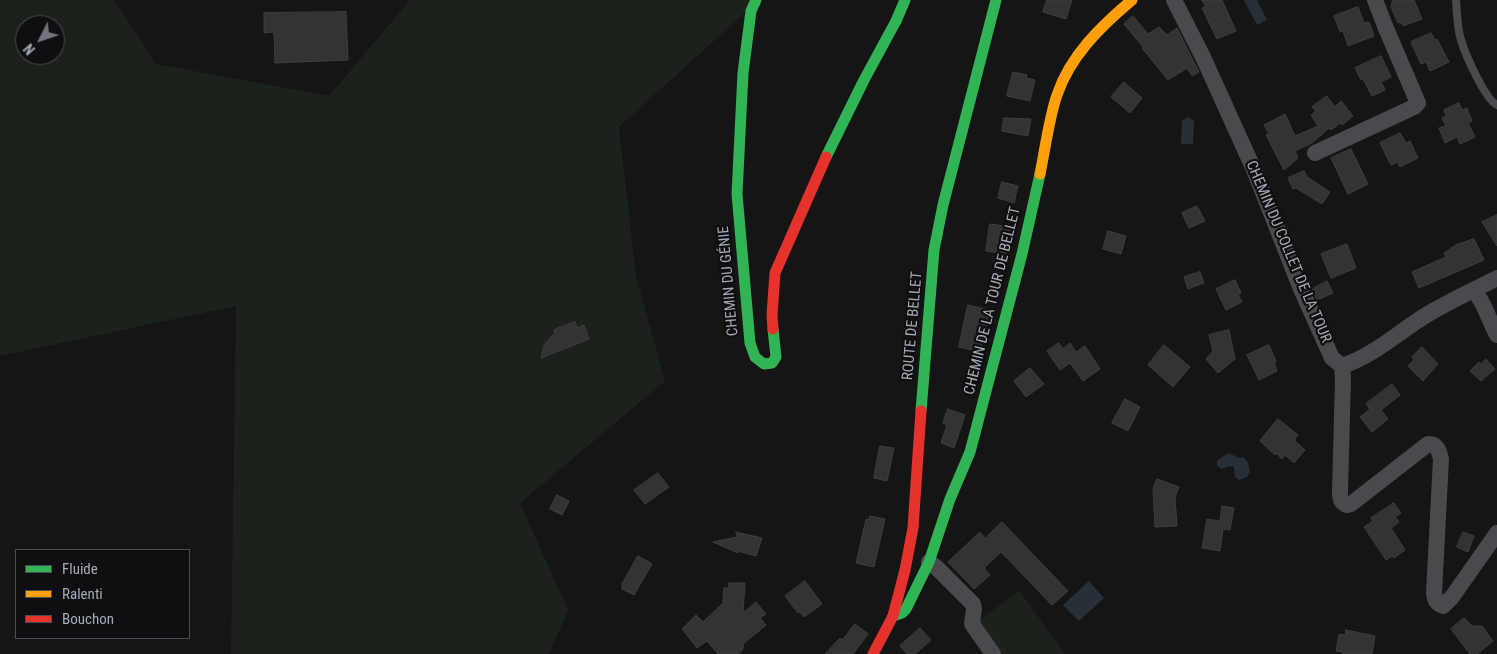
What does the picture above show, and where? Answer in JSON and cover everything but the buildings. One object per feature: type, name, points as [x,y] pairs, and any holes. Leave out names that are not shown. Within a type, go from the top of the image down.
[{"type":"street","name":"CHEMIN DU GÉNIE","points":[[756,0],[751,10],[743,73],[737,194],[750,342],[755,358],[764,364],[772,363],[776,357],[772,315],[775,273],[819,172],[905,0]]},
{"type":"street","name":"ROUTE DE BELLET","points":[[873,654],[893,616],[905,570],[913,528],[934,250],[943,205],[996,0]]},
{"type":"street","name":"CHEMIN DE LA TOUR DE BELLET","points":[[893,616],[902,613],[906,609],[929,562],[950,499],[970,452],[1022,254],[1057,95],[1075,59],[1101,28],[1132,0]]},
{"type":"street","name":"CHEMIN DU COLLET DE LA TOUR","points":[[1174,0],[1207,65],[1247,154],[1301,289],[1332,358],[1342,366]]},
{"type":"street","points":[[1315,153],[1414,107],[1418,103],[1384,26],[1375,0]]},
{"type":"street","points":[[1497,278],[1429,314],[1368,354],[1342,366],[1340,500],[1344,504],[1351,504],[1428,444],[1433,444],[1437,447],[1441,459],[1434,593],[1435,600],[1443,606],[1452,597],[1497,533]]},
{"type":"street","points":[[1474,290],[1485,306],[1497,336]]},
{"type":"street","points":[[929,562],[973,604],[972,624],[993,654]]},
{"type":"lane","points":[[1456,0],[1461,41],[1480,83],[1493,103],[1497,105]]},
{"type":"shaded area","points":[[0,0],[114,0],[156,64],[329,96],[410,0],[759,0],[619,127],[636,276],[665,381],[520,503],[568,610],[549,654],[231,654],[236,306],[0,356]]},
{"type":"shaded area","points":[[1244,0],[1257,0],[1267,20],[1257,25]]},
{"type":"shaded area","points":[[1188,117],[1194,121],[1193,144],[1181,144],[1182,121]]},
{"type":"shaded area","points":[[1228,453],[1240,458],[1244,457],[1250,472],[1247,477],[1239,480],[1235,477],[1234,467],[1228,466],[1222,469],[1217,466],[1217,461]]},
{"type":"shaded area","points":[[1089,581],[1104,598],[1079,621],[1063,605]]},
{"type":"shaded area","points":[[1019,590],[1065,654],[997,654],[975,624]]},
{"type":"traffic: fast","points":[[756,0],[751,11],[743,73],[737,194],[750,343],[755,357],[764,364],[772,363],[776,357],[773,329]]},
{"type":"traffic: fast","points":[[826,157],[905,0]]},
{"type":"traffic: fast","points":[[921,411],[934,250],[943,205],[996,0]]},
{"type":"traffic: fast","points":[[893,616],[902,613],[906,609],[929,562],[950,499],[970,452],[1022,254],[1040,174]]},
{"type":"traffic: slow","points":[[1040,174],[1057,95],[1070,67],[1098,31],[1132,0]]},
{"type":"traffic: jam","points":[[773,329],[775,273],[826,157]]},
{"type":"traffic: jam","points":[[873,654],[893,616],[905,570],[913,528],[921,411]]}]
